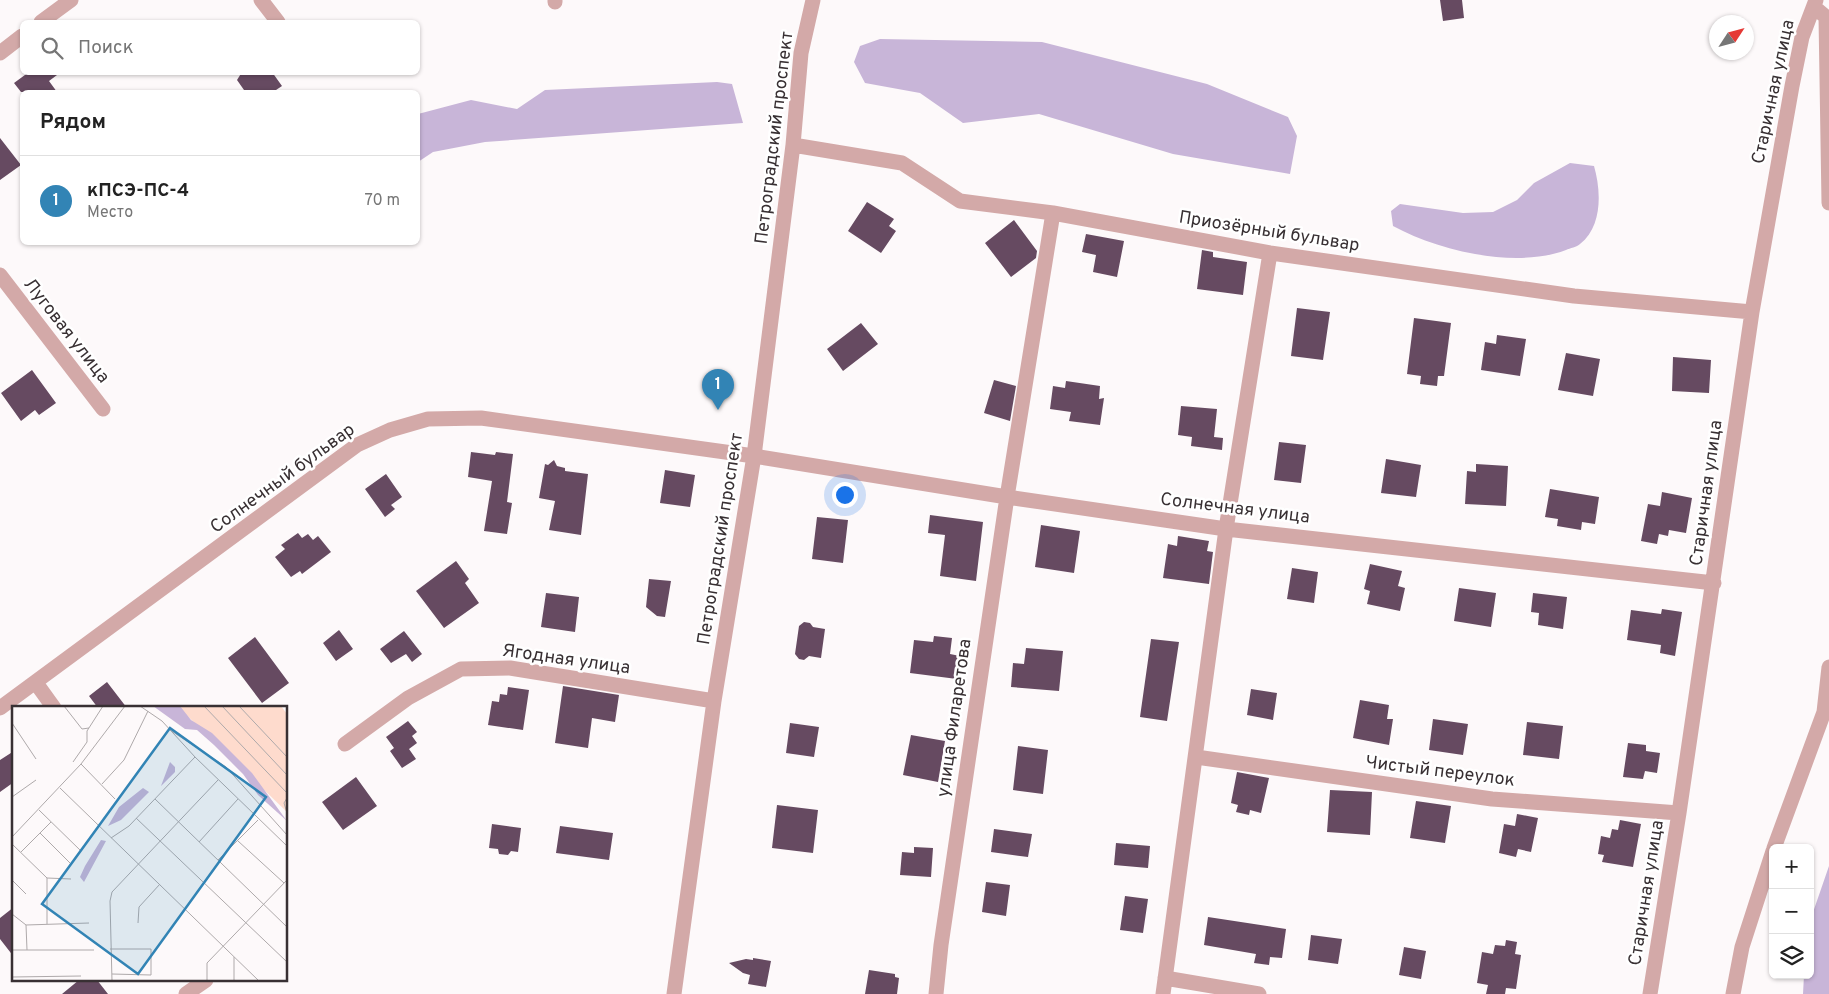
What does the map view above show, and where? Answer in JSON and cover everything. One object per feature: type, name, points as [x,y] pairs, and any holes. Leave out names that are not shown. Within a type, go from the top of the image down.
[{"type":"street","points":[[44,20],[71,0]]},
{"type":"street","points":[[262,0],[277,20]]},
{"type":"street","name":"Петроградский проспект","points":[[674,994],[714,701],[754,456],[793,145],[801,52],[813,0]]},
{"type":"street","points":[[1815,3],[1826,17],[1829,204]]},
{"type":"street","name":"Старичная улица","points":[[1650,994],[1680,813],[1752,312],[1792,86],[1802,37],[1815,3]]},
{"type":"street","points":[[0,53],[20,38]]},
{"type":"street","name":"Приозёрный бульвар","points":[[793,145],[902,163],[960,201],[1053,213],[1270,253],[1574,296],[1752,312]]},
{"type":"street","name":"улица Филаретова","points":[[936,994],[940,945],[1007,497],[1053,213]]},
{"type":"street","points":[[1163,994],[1226,528],[1270,253]]},
{"type":"street","name":"Луговая улица","points":[[0,275],[103,409]]},
{"type":"street","name":"Солнечный бульвар","points":[[0,708],[357,445],[390,430],[428,419],[481,418],[754,456]]},
{"type":"street","name":"Солнечная улица","points":[[754,456],[1007,497],[1226,528],[1714,583]]},
{"type":"street","points":[[1775,844],[1824,712],[1829,667]]},
{"type":"street","name":"Ягодная улица","points":[[345,744],[408,698],[460,669],[510,668],[714,701]]},
{"type":"street","points":[[36,683],[53,706]]},
{"type":"street","name":"Чистый переулок","points":[[1196,757],[1492,799],[1680,813]]},
{"type":"street","points":[[1733,994],[1742,947],[1769,863]]},
{"type":"street","points":[[1165,978],[1260,994]]},
{"type":"street","points":[[186,994],[203,982]]},
{"type":"shaded area","points":[[880,39],[1042,42],[1207,84],[1288,117],[1297,136],[1290,174],[1173,154],[1039,114],[963,123],[920,93],[865,83],[854,62],[860,46]]},
{"type":"shaded area","points":[[717,82],[732,84],[743,123],[485,142],[433,152],[420,161],[420,113],[471,100],[517,109],[545,90]]},
{"type":"shaded area","points":[[1570,163],[1594,166],[1599,196],[1593,228],[1580,244],[1575,247],[1546,255],[1524,258],[1501,257],[1455,250],[1432,243],[1393,226],[1391,211],[1400,204],[1463,213],[1493,212],[1517,200],[1534,183]]},
{"type":"shaded area","points":[[1829,866],[1829,994],[1803,994],[1804,979],[1814,979],[1814,909]]},
{"type":"building","points":[[1440,0],[1462,0],[1464,18],[1443,21]]},
{"type":"building","points":[[25,75],[57,75],[49,81],[56,90],[20,91],[14,83]]},
{"type":"building","points":[[240,75],[274,75],[282,86],[276,90],[244,90],[237,80]]},
{"type":"building","points":[[0,138],[20,166],[0,180]]},
{"type":"building","points":[[867,202],[894,219],[889,226],[896,231],[881,253],[848,231]]},
{"type":"building","points":[[1014,220],[1037,251],[1036,258],[1011,277],[985,243]]},
{"type":"building","points":[[1086,234],[1124,241],[1117,277],[1093,272],[1096,255],[1082,252]]},
{"type":"building","points":[[1202,250],[1213,252],[1213,257],[1247,262],[1243,295],[1197,289]]},
{"type":"building","points":[[1297,308],[1330,312],[1323,360],[1291,356]]},
{"type":"building","points":[[1414,318],[1451,323],[1444,376],[1438,376],[1437,386],[1420,384],[1421,376],[1407,374]]},
{"type":"building","points":[[861,323],[878,344],[843,371],[827,349]]},
{"type":"building","points":[[1497,335],[1526,339],[1520,376],[1481,370],[1485,342],[1496,344]]},
{"type":"building","points":[[1566,353],[1600,359],[1593,396],[1558,390]]},
{"type":"building","points":[[1673,357],[1711,360],[1709,393],[1672,391]]},
{"type":"building","points":[[32,370],[56,403],[39,415],[35,410],[21,421],[1,393]]},
{"type":"building","points":[[994,380],[1016,386],[1010,421],[984,413]]},
{"type":"building","points":[[1066,381],[1100,386],[1099,399],[1104,398],[1100,425],[1069,421],[1071,412],[1050,409],[1053,386],[1065,388]]},
{"type":"building","points":[[1181,406],[1217,409],[1214,437],[1223,438],[1222,450],[1191,446],[1192,437],[1178,435]]},
{"type":"building","points":[[1279,442],[1306,445],[1301,483],[1274,480]]},
{"type":"building","points":[[471,452],[495,455],[496,452],[513,454],[507,502],[512,503],[507,534],[484,531],[492,481],[468,477]]},
{"type":"building","points":[[1386,459],[1421,465],[1416,497],[1381,493]]},
{"type":"building","points":[[554,460],[557,466],[565,468],[565,471],[588,474],[581,535],[549,530],[555,501],[539,498],[545,464],[548,465]]},
{"type":"building","points":[[1476,464],[1508,466],[1506,506],[1465,504],[1467,471],[1476,472]]},
{"type":"building","points":[[665,470],[695,475],[690,507],[660,503]]},
{"type":"building","points":[[386,474],[402,497],[391,505],[395,509],[385,517],[365,489]]},
{"type":"building","points":[[1550,489],[1599,497],[1595,524],[1582,522],[1581,530],[1557,526],[1558,519],[1545,517]]},
{"type":"building","points":[[1662,492],[1692,498],[1686,533],[1669,530],[1668,536],[1659,534],[1657,544],[1641,541],[1648,504],[1660,506]]},
{"type":"building","points":[[930,515],[983,522],[976,581],[940,576],[945,535],[928,533]]},
{"type":"building","points":[[817,517],[848,520],[843,563],[812,559]]},
{"type":"building","points":[[1041,525],[1080,531],[1074,573],[1035,567]]},
{"type":"building","points":[[298,533],[302,538],[308,534],[313,540],[318,536],[331,552],[302,574],[300,571],[291,577],[275,557],[285,549],[281,545]]},
{"type":"building","points":[[1178,536],[1209,541],[1207,551],[1213,552],[1209,584],[1163,578],[1168,544],[1177,546]]},
{"type":"building","points":[[456,561],[469,579],[465,583],[479,603],[444,628],[416,591]]},
{"type":"building","points":[[1370,564],[1402,571],[1398,586],[1405,588],[1400,611],[1367,604],[1370,591],[1364,589]]},
{"type":"building","points":[[1292,568],[1318,572],[1314,603],[1287,599]]},
{"type":"building","points":[[649,579],[671,581],[665,617],[657,616],[646,607]]},
{"type":"building","points":[[1459,588],[1496,593],[1491,627],[1454,621]]},
{"type":"building","points":[[546,593],[579,597],[575,632],[541,627]]},
{"type":"building","points":[[1533,593],[1567,597],[1563,629],[1538,625],[1539,613],[1531,612]]},
{"type":"building","points":[[1662,609],[1682,612],[1675,656],[1660,653],[1661,645],[1627,640],[1631,610],[1661,614]]},
{"type":"building","points":[[804,622],[810,623],[813,627],[825,629],[821,658],[809,656],[804,660],[799,659],[795,654],[799,626]]},
{"type":"building","points":[[339,630],[353,649],[336,661],[323,643]]},
{"type":"building","points":[[404,631],[422,654],[412,662],[406,654],[391,663],[380,649]]},
{"type":"building","points":[[934,636],[952,638],[950,654],[960,656],[957,679],[910,673],[914,640],[933,642]]},
{"type":"building","points":[[255,637],[289,683],[262,703],[228,658]]},
{"type":"building","points":[[1151,639],[1179,642],[1167,721],[1140,717]]},
{"type":"building","points":[[1026,648],[1063,651],[1059,691],[1011,687],[1013,663],[1024,664]]},
{"type":"building","points":[[107,682],[125,706],[96,706],[89,696]]},
{"type":"building","points":[[563,686],[619,695],[615,722],[592,718],[588,748],[555,743]]},
{"type":"building","points":[[508,687],[529,690],[523,730],[488,725],[492,701],[499,702],[500,694],[507,695]]},
{"type":"building","points":[[1251,689],[1277,693],[1273,720],[1247,715]]},
{"type":"building","points":[[1360,700],[1389,705],[1387,719],[1393,719],[1389,745],[1353,738]]},
{"type":"building","points":[[1433,719],[1468,724],[1463,755],[1429,750]]},
{"type":"building","points":[[408,721],[417,732],[412,736],[417,743],[409,749],[416,759],[402,768],[390,751],[394,748],[386,737]]},
{"type":"building","points":[[1527,722],[1563,726],[1559,759],[1523,755]]},
{"type":"building","points":[[790,723],[819,727],[814,757],[786,753]]},
{"type":"building","points":[[911,735],[945,741],[938,782],[903,775]]},
{"type":"building","points":[[1628,743],[1646,745],[1646,751],[1660,753],[1657,773],[1645,771],[1643,779],[1623,777]]},
{"type":"building","points":[[1018,746],[1048,750],[1043,794],[1013,790]]},
{"type":"building","points":[[12,752],[12,783],[0,792],[0,760]]},
{"type":"building","points":[[1237,772],[1269,778],[1261,813],[1250,810],[1249,815],[1236,812],[1238,805],[1231,803]]},
{"type":"building","points":[[356,777],[377,806],[343,830],[322,802]]},
{"type":"building","points":[[1330,790],[1372,792],[1370,835],[1327,832]]},
{"type":"building","points":[[1416,801],[1451,806],[1445,843],[1410,838]]},
{"type":"building","points":[[777,805],[818,810],[813,853],[772,848]]},
{"type":"building","points":[[1517,814],[1538,818],[1531,852],[1518,849],[1516,857],[1499,853],[1504,824],[1515,826]]},
{"type":"building","points":[[1620,820],[1641,824],[1633,867],[1602,862],[1604,855],[1598,854],[1601,836],[1610,838],[1612,829],[1618,830]]},
{"type":"building","points":[[492,824],[521,828],[518,852],[511,851],[508,855],[499,854],[498,849],[489,848]]},
{"type":"building","points":[[560,826],[613,833],[609,860],[556,853]]},
{"type":"building","points":[[994,829],[1032,834],[1028,857],[991,852]]},
{"type":"building","points":[[1116,843],[1150,846],[1148,868],[1114,865]]},
{"type":"building","points":[[914,847],[933,848],[931,877],[900,875],[902,852],[914,853]]},
{"type":"building","points":[[986,882],[1010,885],[1006,916],[982,912]]},
{"type":"building","points":[[1125,896],[1148,899],[1143,933],[1120,930]]},
{"type":"building","points":[[12,909],[12,954],[0,939],[0,918]]},
{"type":"building","points":[[1208,917],[1286,929],[1282,958],[1270,957],[1269,965],[1254,963],[1256,954],[1204,945]]},
{"type":"building","points":[[1311,935],[1342,939],[1338,964],[1308,960]]},
{"type":"building","points":[[1506,940],[1517,942],[1515,954],[1521,955],[1516,989],[1506,988],[1505,994],[1486,994],[1488,985],[1477,983],[1482,952],[1493,954],[1495,945],[1505,946]]},
{"type":"building","points":[[1404,947],[1426,951],[1421,979],[1399,975]]},
{"type":"building","points":[[753,958],[771,961],[766,987],[748,984],[750,975],[743,973],[729,963],[746,959],[753,960]]},
{"type":"building","points":[[869,970],[895,974],[895,977],[899,978],[897,994],[865,994]]},
{"type":"building","points":[[77,982],[99,982],[108,994],[62,994]]},
{"type":"place","name":"кПСЭ-ПС-4","points":[[718,410]]}]
